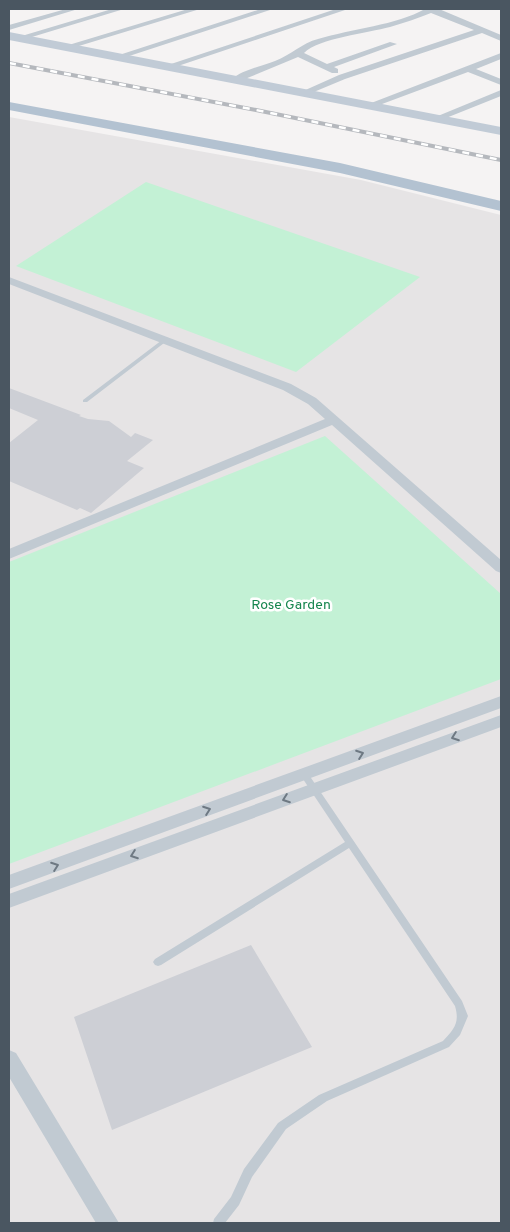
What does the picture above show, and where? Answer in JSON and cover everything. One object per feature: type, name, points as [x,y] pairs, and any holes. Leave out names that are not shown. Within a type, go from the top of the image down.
[{"type":"main road","points":[[9,98],[370,165],[501,195]]},
{"type":"main road","points":[[9,106],[340,168],[501,206]]},
{"type":"street","points":[[9,28],[74,9]]},
{"type":"street","points":[[14,37],[120,9]]},
{"type":"street","points":[[66,47],[196,9]]},
{"type":"street","points":[[117,57],[269,9]]},
{"type":"street","points":[[169,66],[344,9]]},
{"type":"street","points":[[237,80],[298,54],[305,47],[320,41],[387,25],[432,9],[501,38]]},
{"type":"street","points":[[306,92],[346,76],[483,30]]},
{"type":"street","points":[[14,37],[501,131]]},
{"type":"street","points":[[326,67],[393,44]]},
{"type":"street","points":[[298,54],[346,76]]},
{"type":"street","points":[[371,105],[501,56]]},
{"type":"street","points":[[467,68],[501,82]]},
{"type":"street","points":[[438,118],[501,93]]},
{"type":"street","points":[[11,283],[166,339],[288,387],[312,401],[501,568]]},
{"type":"street","points":[[9,554],[334,420]]},
{"type":"street","points":[[9,882],[501,702]]},
{"type":"street","points":[[9,901],[501,721]]},
{"type":"street","points":[[9,1059],[108,1223]]},
{"type":"lane","points":[[85,401],[166,339]]},
{"type":"lane","points":[[218,1223],[235,1201],[248,1173],[282,1126],[324,1098],[446,1044],[457,1032],[463,1016],[459,1004],[304,774]]},
{"type":"lane","points":[[158,962],[351,842]]},
{"type":"shaded area","points":[[9,117],[361,180],[501,215],[501,1223],[9,1223]]},
{"type":"green space","points":[[146,182],[420,277],[296,372],[16,266]]},
{"type":"green space","name":"Rose Garden","points":[[325,436],[501,594],[501,679],[9,864],[9,562]]},
{"type":"building","points":[[9,388],[88,419],[109,421],[131,437],[135,433],[153,440],[127,461],[144,468],[91,513],[80,508],[77,510],[9,481],[9,443],[38,420],[9,408]]},
{"type":"building","points":[[251,945],[312,1047],[112,1130],[74,1017]]},
{"type":"railway","points":[[9,63],[256,110],[501,160]]}]
